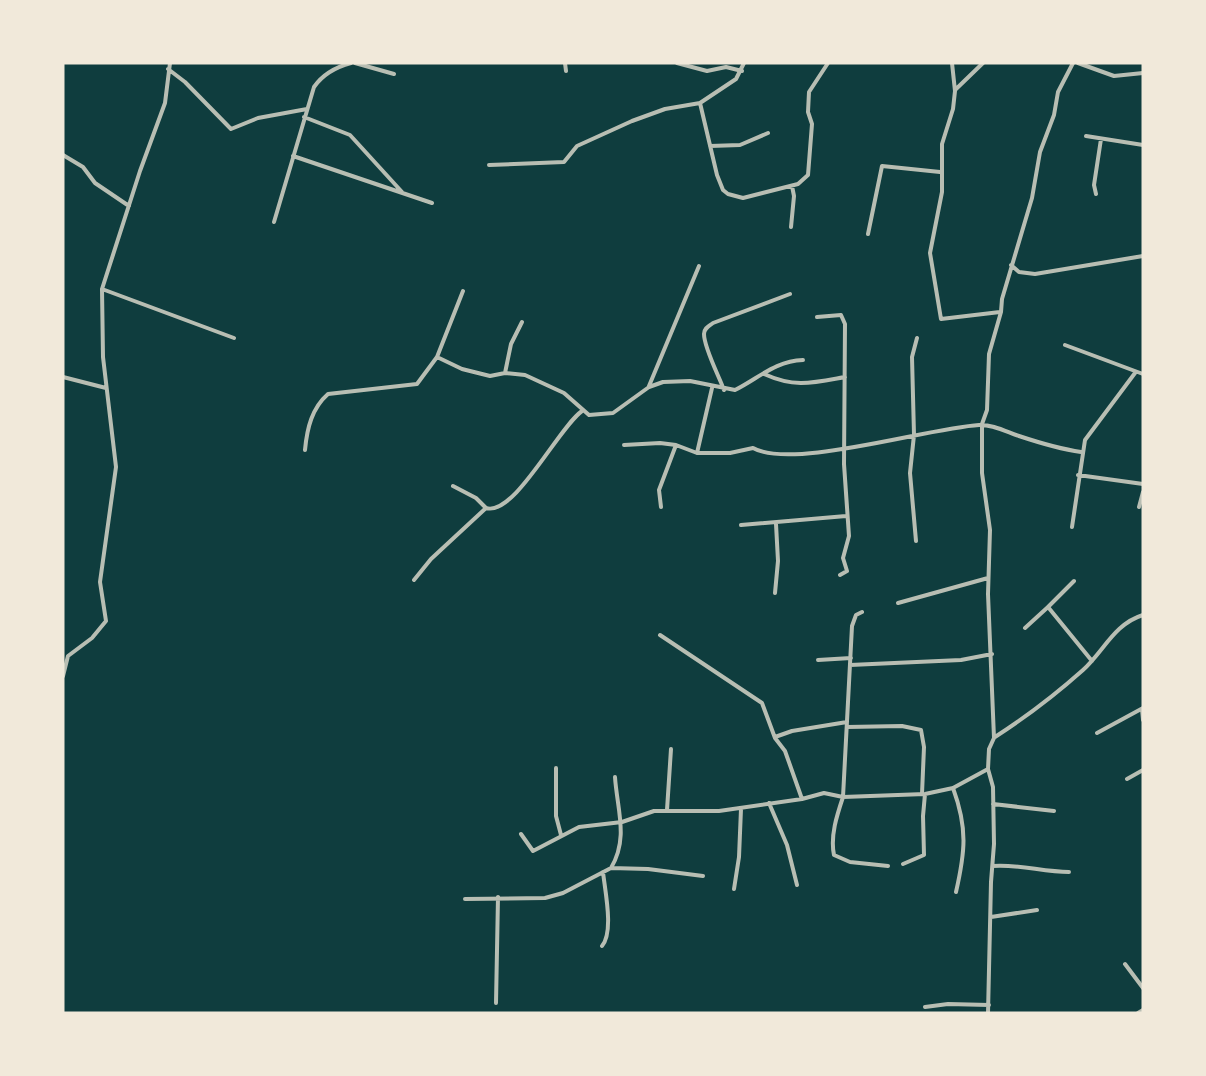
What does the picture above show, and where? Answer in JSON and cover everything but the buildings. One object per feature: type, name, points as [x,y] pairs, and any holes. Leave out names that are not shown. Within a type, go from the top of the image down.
[{"type":"street","points":[[63,676],[68,656],[92,638],[106,621],[100,582],[116,467],[106,388],[102,289],[165,103],[170,63]]},
{"type":"street","points":[[274,222],[304,117],[314,87],[320,78],[353,63],[394,74]]},
{"type":"street","points":[[565,63],[566,71]]},
{"type":"street","points":[[677,63],[707,71],[726,67],[742,71]]},
{"type":"street","points":[[489,165],[564,162],[577,146],[632,121],[665,109],[700,103],[722,91],[742,71],[744,63]]},
{"type":"street","points":[[700,103],[717,175],[723,190],[728,194],[743,198],[792,186],[801,183],[808,175],[813,124],[807,103],[809,92],[828,63]]},
{"type":"street","points":[[952,63],[955,91],[953,109],[942,144],[940,171],[942,192],[930,253],[941,318],[1001,312]]},
{"type":"street","points":[[955,91],[983,63]]},
{"type":"street","points":[[988,1013],[993,787],[988,769],[989,749],[994,738],[988,578],[990,530],[982,473],[982,424],[987,410],[989,354],[1001,312],[1002,299],[1032,198],[1040,152],[1054,115],[1058,92],[1073,63]]},
{"type":"street","points":[[1078,63],[1114,76],[1143,73]]},
{"type":"street","points":[[168,69],[185,82],[231,129],[258,118],[307,109]]},
{"type":"street","points":[[304,117],[350,135],[402,193]]},
{"type":"street","points":[[710,146],[740,145],[768,133]]},
{"type":"street","points":[[1086,136],[1143,145]]},
{"type":"street","points":[[1096,194],[1094,185],[1101,139]]},
{"type":"street","points":[[63,155],[82,167],[95,183],[129,206]]},
{"type":"street","points":[[293,156],[432,203]]},
{"type":"street","points":[[868,234],[882,166],[940,171]]},
{"type":"street","points":[[791,227],[794,196],[792,186]]},
{"type":"street","points":[[1011,265],[1019,272],[1035,274],[1143,256]]},
{"type":"street","points":[[649,387],[699,266]]},
{"type":"street","points":[[102,289],[234,338]]},
{"type":"street","points":[[305,450],[307,430],[318,402],[328,394],[417,384],[437,357],[463,291]]},
{"type":"street","points":[[724,390],[708,348],[705,329],[713,323],[790,294]]},
{"type":"street","points":[[816,318],[835,315],[844,317],[846,516],[849,536],[843,558],[847,571],[840,575]]},
{"type":"street","points":[[505,373],[512,344],[522,322]]},
{"type":"street","points":[[916,542],[910,473],[915,435],[912,357],[917,338]]},
{"type":"street","points":[[1065,345],[1135,373],[1143,374]]},
{"type":"street","points":[[437,357],[462,369],[490,376],[505,373],[525,375],[564,393],[589,415],[613,413],[649,387],[679,380],[712,388],[735,390],[786,361],[803,360]]},
{"type":"street","points":[[1072,527],[1081,452],[1085,440],[1135,373]]},
{"type":"street","points":[[764,374],[792,384],[805,385],[844,377]]},
{"type":"street","points":[[63,377],[106,388]]},
{"type":"street","points":[[697,453],[712,388]]},
{"type":"street","points":[[414,580],[431,559],[486,508],[500,508],[514,497],[566,425],[582,410]]},
{"type":"street","points":[[624,445],[648,442],[676,445],[697,453],[730,453],[753,448],[764,454],[778,456],[845,448],[982,424],[1064,450],[1081,452]]},
{"type":"street","points":[[661,507],[659,490],[676,445]]},
{"type":"street","points":[[1078,475],[1143,484]]},
{"type":"street","points":[[453,486],[476,498],[486,508]]},
{"type":"street","points":[[1140,507],[1143,492]]},
{"type":"street","points":[[741,525],[776,524],[846,516]]},
{"type":"street","points":[[775,592],[776,524]]},
{"type":"street","points":[[898,603],[988,578]]},
{"type":"street","points":[[1025,628],[1074,581]]},
{"type":"street","points":[[1048,607],[1092,661]]},
{"type":"street","points":[[862,612],[853,618],[843,797],[832,842],[834,855],[850,862],[888,866]]},
{"type":"street","points":[[994,738],[1034,712],[1092,661],[1121,625],[1143,615]]},
{"type":"street","points":[[660,635],[755,698],[767,712],[775,738],[785,751],[802,799]]},
{"type":"street","points":[[850,665],[962,660],[992,654]]},
{"type":"street","points":[[818,660],[850,658]]},
{"type":"street","points":[[1097,733],[1143,709],[1143,720]]},
{"type":"street","points":[[775,738],[792,731],[847,725],[902,726],[921,730],[924,747],[925,852],[918,859],[903,864]]},
{"type":"street","points":[[667,810],[671,749]]},
{"type":"street","points":[[556,768],[556,816],[561,835]]},
{"type":"street","points":[[521,834],[533,851],[579,827],[622,822],[654,811],[741,809],[824,793],[843,797],[923,794],[953,788],[988,769]]},
{"type":"street","points":[[1127,779],[1143,770]]},
{"type":"street","points":[[611,868],[619,847],[622,822],[615,777]]},
{"type":"street","points":[[953,788],[964,846],[963,869],[956,892]]},
{"type":"street","points":[[769,803],[787,846],[797,885]]},
{"type":"street","points":[[993,804],[1054,811]]},
{"type":"street","points":[[734,889],[739,857],[741,809]]},
{"type":"street","points":[[993,866],[1013,865],[1034,870],[1069,872]]},
{"type":"street","points":[[465,899],[545,898],[563,893],[611,868],[648,869],[703,876]]},
{"type":"street","points":[[602,946],[606,942],[608,928],[603,872]]},
{"type":"street","points":[[495,1003],[498,897]]},
{"type":"street","points":[[991,917],[1037,910]]},
{"type":"street","points":[[1125,964],[1143,988]]},
{"type":"street","points":[[925,1007],[948,1004],[989,1005]]},
{"type":"street","points":[[1138,1013],[1143,1010]]}]
